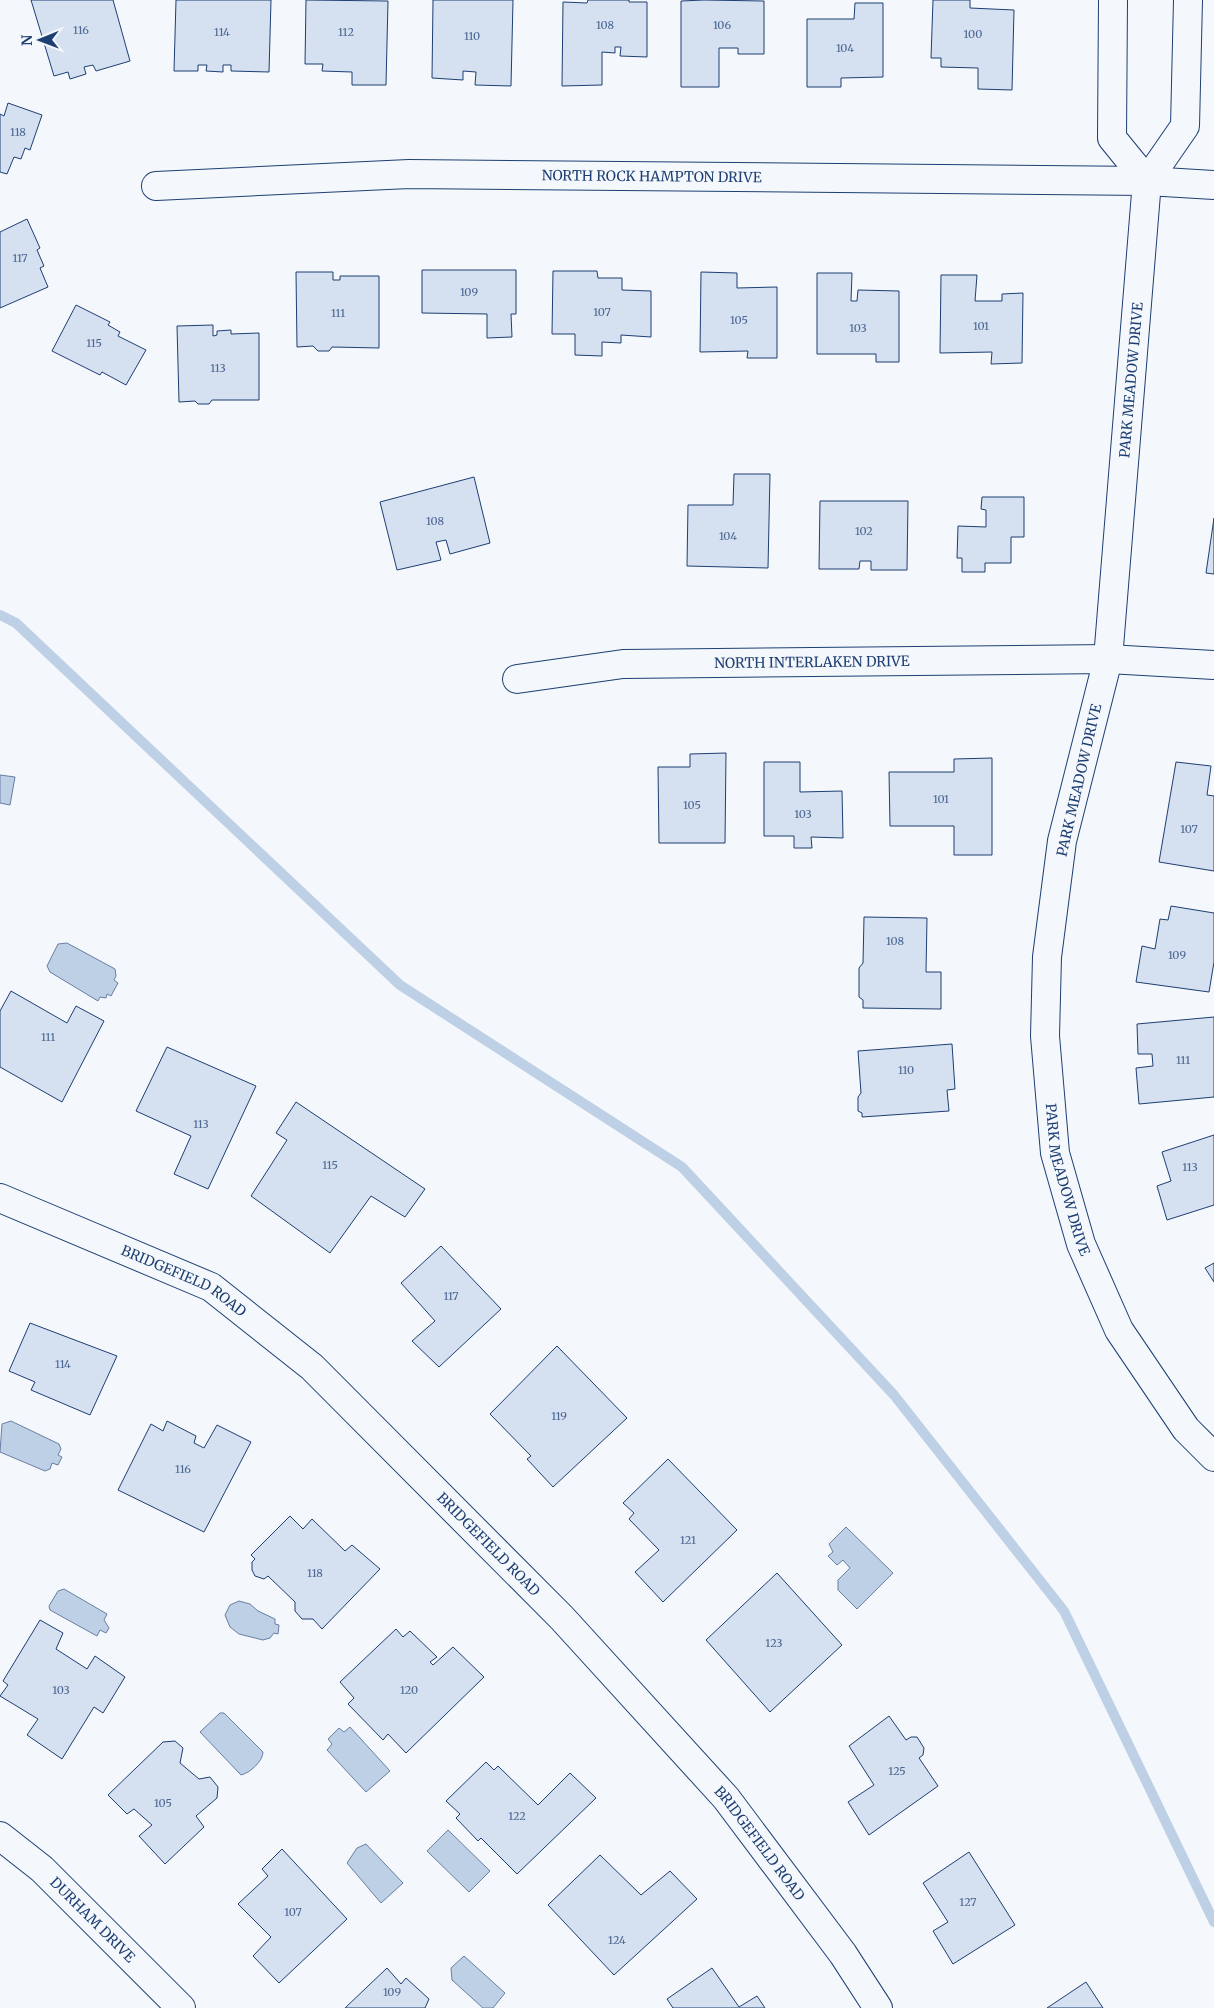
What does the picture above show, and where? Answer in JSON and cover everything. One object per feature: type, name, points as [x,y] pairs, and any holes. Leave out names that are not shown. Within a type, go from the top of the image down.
[{"type":"street","points":[[1113,0],[1112,138],[1148,181]]},
{"type":"street","name":"PARK MEADOW DRIVE","points":[[1188,0],[1185,126],[1148,181],[1108,659],[1062,841],[1047,957],[1045,1036],[1055,1153],[1081,1244],[1119,1330],[1186,1429],[1214,1457]]},
{"type":"street","name":"NORTH ROCK HAMPTON DRIVE","points":[[156,186],[410,174],[1148,181],[1214,185]]},
{"type":"street","name":"NORTH INTERLAKEN DRIVE","points":[[517,680],[623,664],[1108,659],[1214,665]]},
{"type":"street","name":"BRIDGEFIELD ROAD","points":[[0,1198],[211,1287],[312,1367],[562,1618],[726,1798],[843,1954],[878,2008]]},
{"type":"street","name":"DURHAM DRIVE","points":[[0,1836],[42,1869],[181,2008]]},
{"type":"water","points":[[0,775],[15,777],[10,805],[0,803]]},
{"type":"water","points":[[67,943],[115,969],[116,976],[114,980],[118,983],[111,996],[107,994],[106,998],[100,997],[98,1001],[50,972],[47,966],[58,944]]},
{"type":"water","points":[[11,1421],[59,1444],[61,1449],[58,1455],[62,1457],[58,1465],[52,1463],[50,1469],[45,1471],[0,1452],[2,1424]]},
{"type":"water","points":[[846,1527],[893,1573],[857,1609],[838,1590],[838,1580],[850,1568],[843,1560],[837,1565],[828,1556],[833,1552],[829,1544]]},
{"type":"water","points":[[64,1589],[107,1614],[104,1620],[109,1628],[106,1633],[100,1630],[97,1636],[50,1610],[49,1606],[58,1591]]},
{"type":"water","points":[[239,1601],[250,1604],[258,1611],[275,1619],[275,1624],[279,1625],[278,1634],[274,1633],[270,1638],[263,1640],[239,1634],[230,1627],[225,1615],[230,1605]]},
{"type":"water","points":[[220,1713],[224,1713],[263,1752],[258,1763],[245,1774],[241,1775],[200,1732]]},
{"type":"water","points":[[350,1727],[390,1771],[366,1792],[327,1750],[332,1744],[328,1739],[339,1728],[344,1732]]},
{"type":"water","points":[[448,1830],[490,1871],[469,1892],[427,1851]]},
{"type":"water","points":[[366,1844],[403,1883],[381,1903],[347,1863],[357,1848]]},
{"type":"water","points":[[464,1956],[505,1993],[493,2008],[483,2008],[452,1980],[451,1968]]},
{"type":"building","points":[[31,0],[113,0],[130,61],[96,71],[93,65],[84,67],[86,74],[70,79],[68,72],[54,76]]},
{"type":"building","points":[[176,0],[271,0],[269,72],[231,71],[231,65],[223,65],[223,72],[206,71],[207,65],[198,65],[198,71],[174,71]]},
{"type":"building","points":[[306,0],[388,1],[386,85],[352,85],[352,72],[322,71],[323,64],[305,64]]},
{"type":"building","points":[[433,0],[513,0],[511,86],[475,85],[476,72],[463,71],[463,80],[432,78]]},
{"type":"building","points":[[588,0],[647,2],[647,57],[620,56],[621,47],[615,47],[615,53],[602,52],[602,85],[562,86],[563,2],[587,3]]},
{"type":"building","points":[[933,0],[970,0],[970,8],[1014,10],[1012,90],[978,89],[978,68],[941,67],[941,58],[931,58]]},
{"type":"building","points":[[681,1],[764,1],[764,54],[738,54],[738,48],[719,48],[719,87],[681,87]]},
{"type":"building","points":[[855,3],[883,3],[883,77],[841,78],[841,87],[807,87],[807,19],[854,19]]},
{"type":"building","points":[[8,103],[42,115],[30,150],[25,148],[21,159],[14,157],[7,174],[0,172],[0,114],[4,116]]},
{"type":"building","points":[[27,219],[40,248],[37,250],[44,266],[40,268],[48,287],[0,308],[0,232]]},
{"type":"building","points":[[422,270],[516,270],[516,314],[511,314],[512,337],[487,338],[487,314],[422,313]]},
{"type":"building","points":[[553,271],[597,271],[598,278],[622,278],[622,290],[651,291],[651,337],[621,335],[621,343],[602,342],[602,356],[575,355],[575,334],[552,334]]},
{"type":"building","points":[[296,272],[333,272],[333,280],[340,280],[340,276],[379,276],[379,348],[332,347],[329,351],[318,351],[313,346],[297,347]]},
{"type":"building","points":[[701,272],[737,273],[737,288],[777,287],[777,358],[747,358],[748,351],[700,352]]},
{"type":"building","points":[[817,273],[852,273],[851,301],[857,301],[858,290],[899,291],[899,362],[876,362],[876,354],[817,354]]},
{"type":"building","points":[[941,275],[977,275],[975,301],[1002,301],[1002,294],[1023,293],[1022,363],[991,364],[992,352],[940,353]]},
{"type":"building","points":[[76,305],[110,322],[108,325],[120,332],[118,336],[146,350],[126,385],[102,372],[100,375],[52,351]]},
{"type":"building","points":[[213,325],[213,336],[217,335],[217,331],[231,330],[231,334],[259,333],[259,400],[212,400],[209,404],[198,404],[195,401],[179,402],[177,326]]},
{"type":"building","points":[[734,474],[770,474],[768,568],[687,566],[688,505],[733,505]]},
{"type":"building","points":[[474,477],[490,543],[450,554],[446,540],[436,542],[441,560],[397,570],[380,502]]},
{"type":"building","points":[[982,497],[1024,497],[1024,537],[1011,537],[1011,563],[985,563],[985,572],[962,572],[962,558],[957,558],[958,526],[986,527],[986,510],[981,509]]},
{"type":"building","points":[[820,501],[908,501],[907,570],[871,570],[871,561],[860,561],[859,569],[819,569]]},
{"type":"building","points":[[1214,518],[1214,574],[1206,573]]},
{"type":"building","points":[[726,753],[725,843],[659,843],[658,767],[690,767],[690,754]]},
{"type":"building","points":[[992,758],[992,855],[954,855],[954,826],[890,826],[889,772],[954,772],[954,759]]},
{"type":"building","points":[[764,762],[800,762],[800,792],[842,791],[843,838],[811,837],[812,848],[794,848],[794,836],[764,836]]},
{"type":"building","points":[[1176,762],[1211,766],[1207,795],[1214,796],[1214,871],[1159,862]]},
{"type":"building","points":[[1171,906],[1214,913],[1214,962],[1209,992],[1136,982],[1142,946],[1155,949],[1160,919],[1168,920]]},
{"type":"building","points":[[864,917],[927,918],[926,972],[941,972],[941,1009],[863,1008],[863,1000],[859,997],[859,968],[863,963]]},
{"type":"building","points":[[11,991],[67,1023],[76,1006],[104,1021],[62,1102],[0,1067],[0,1011]]},
{"type":"building","points":[[1214,1017],[1214,1097],[1139,1104],[1136,1068],[1153,1066],[1152,1054],[1138,1054],[1137,1024]]},
{"type":"building","points":[[952,1044],[955,1089],[947,1090],[949,1111],[862,1117],[862,1113],[858,1111],[858,1097],[861,1093],[858,1051]]},
{"type":"building","points":[[167,1047],[256,1086],[208,1189],[174,1174],[191,1136],[136,1111]]},
{"type":"building","points":[[296,1102],[425,1189],[405,1217],[371,1196],[330,1253],[251,1196],[287,1140],[276,1133]]},
{"type":"building","points":[[1214,1135],[1214,1205],[1167,1220],[1157,1186],[1171,1181],[1162,1152]]},
{"type":"building","points":[[441,1246],[501,1309],[439,1367],[412,1341],[435,1321],[401,1283]]},
{"type":"building","points":[[1214,1263],[1214,1282],[1205,1268]]},
{"type":"building","points":[[30,1323],[117,1356],[90,1415],[31,1390],[35,1382],[9,1371]]},
{"type":"building","points":[[557,1346],[627,1418],[553,1487],[527,1459],[531,1456],[490,1414]]},
{"type":"building","points":[[167,1421],[196,1436],[194,1443],[204,1448],[217,1425],[251,1442],[204,1532],[118,1490],[151,1424],[163,1431]]},
{"type":"building","points":[[668,1459],[737,1530],[663,1602],[635,1572],[659,1550],[629,1519],[634,1513],[623,1503]]},
{"type":"building","points":[[290,1516],[303,1529],[312,1519],[345,1551],[352,1545],[380,1569],[322,1629],[313,1619],[302,1619],[295,1611],[295,1602],[268,1576],[264,1579],[255,1576],[252,1570],[252,1562],[255,1559],[251,1555]]},
{"type":"building","points":[[777,1573],[842,1645],[770,1712],[706,1640]]},
{"type":"building","points":[[40,1620],[63,1633],[56,1649],[87,1669],[95,1656],[125,1677],[103,1713],[94,1707],[62,1759],[27,1735],[38,1719],[0,1696],[8,1685],[3,1681]]},
{"type":"building","points":[[396,1629],[403,1637],[410,1631],[437,1657],[430,1662],[433,1665],[453,1647],[484,1677],[406,1753],[388,1734],[383,1740],[348,1704],[354,1698],[340,1682]]},
{"type":"building","points":[[889,1716],[906,1740],[911,1737],[917,1737],[924,1748],[923,1755],[919,1758],[938,1786],[869,1835],[848,1802],[874,1785],[849,1746]]},
{"type":"building","points":[[175,1741],[183,1748],[180,1763],[199,1779],[210,1777],[218,1787],[217,1798],[196,1816],[204,1827],[165,1864],[139,1836],[152,1825],[134,1809],[127,1814],[108,1795],[163,1742]]},
{"type":"building","points":[[486,1762],[494,1770],[498,1766],[538,1805],[570,1773],[596,1798],[517,1874],[481,1838],[478,1841],[456,1818],[460,1814],[446,1801]]},
{"type":"building","points":[[282,1849],[347,1919],[279,1983],[253,1956],[271,1937],[238,1904],[268,1876],[262,1869]]},
{"type":"building","points":[[969,1852],[1015,1925],[953,1964],[933,1931],[948,1922],[923,1883]]},
{"type":"building","points":[[600,1855],[641,1895],[670,1871],[697,1899],[614,1975],[548,1905]]},
{"type":"building","points":[[387,1968],[401,1984],[406,1978],[429,1999],[425,2008],[345,2008]]},
{"type":"building","points":[[712,1968],[739,2007],[757,1996],[765,2008],[673,2008],[667,1999]]},
{"type":"building","points":[[1086,1982],[1103,2008],[1047,2008]]},
{"type":"waterway","points":[[0,615],[16,623],[400,985],[682,1167],[894,1395],[1064,1611],[1214,1922]]}]
